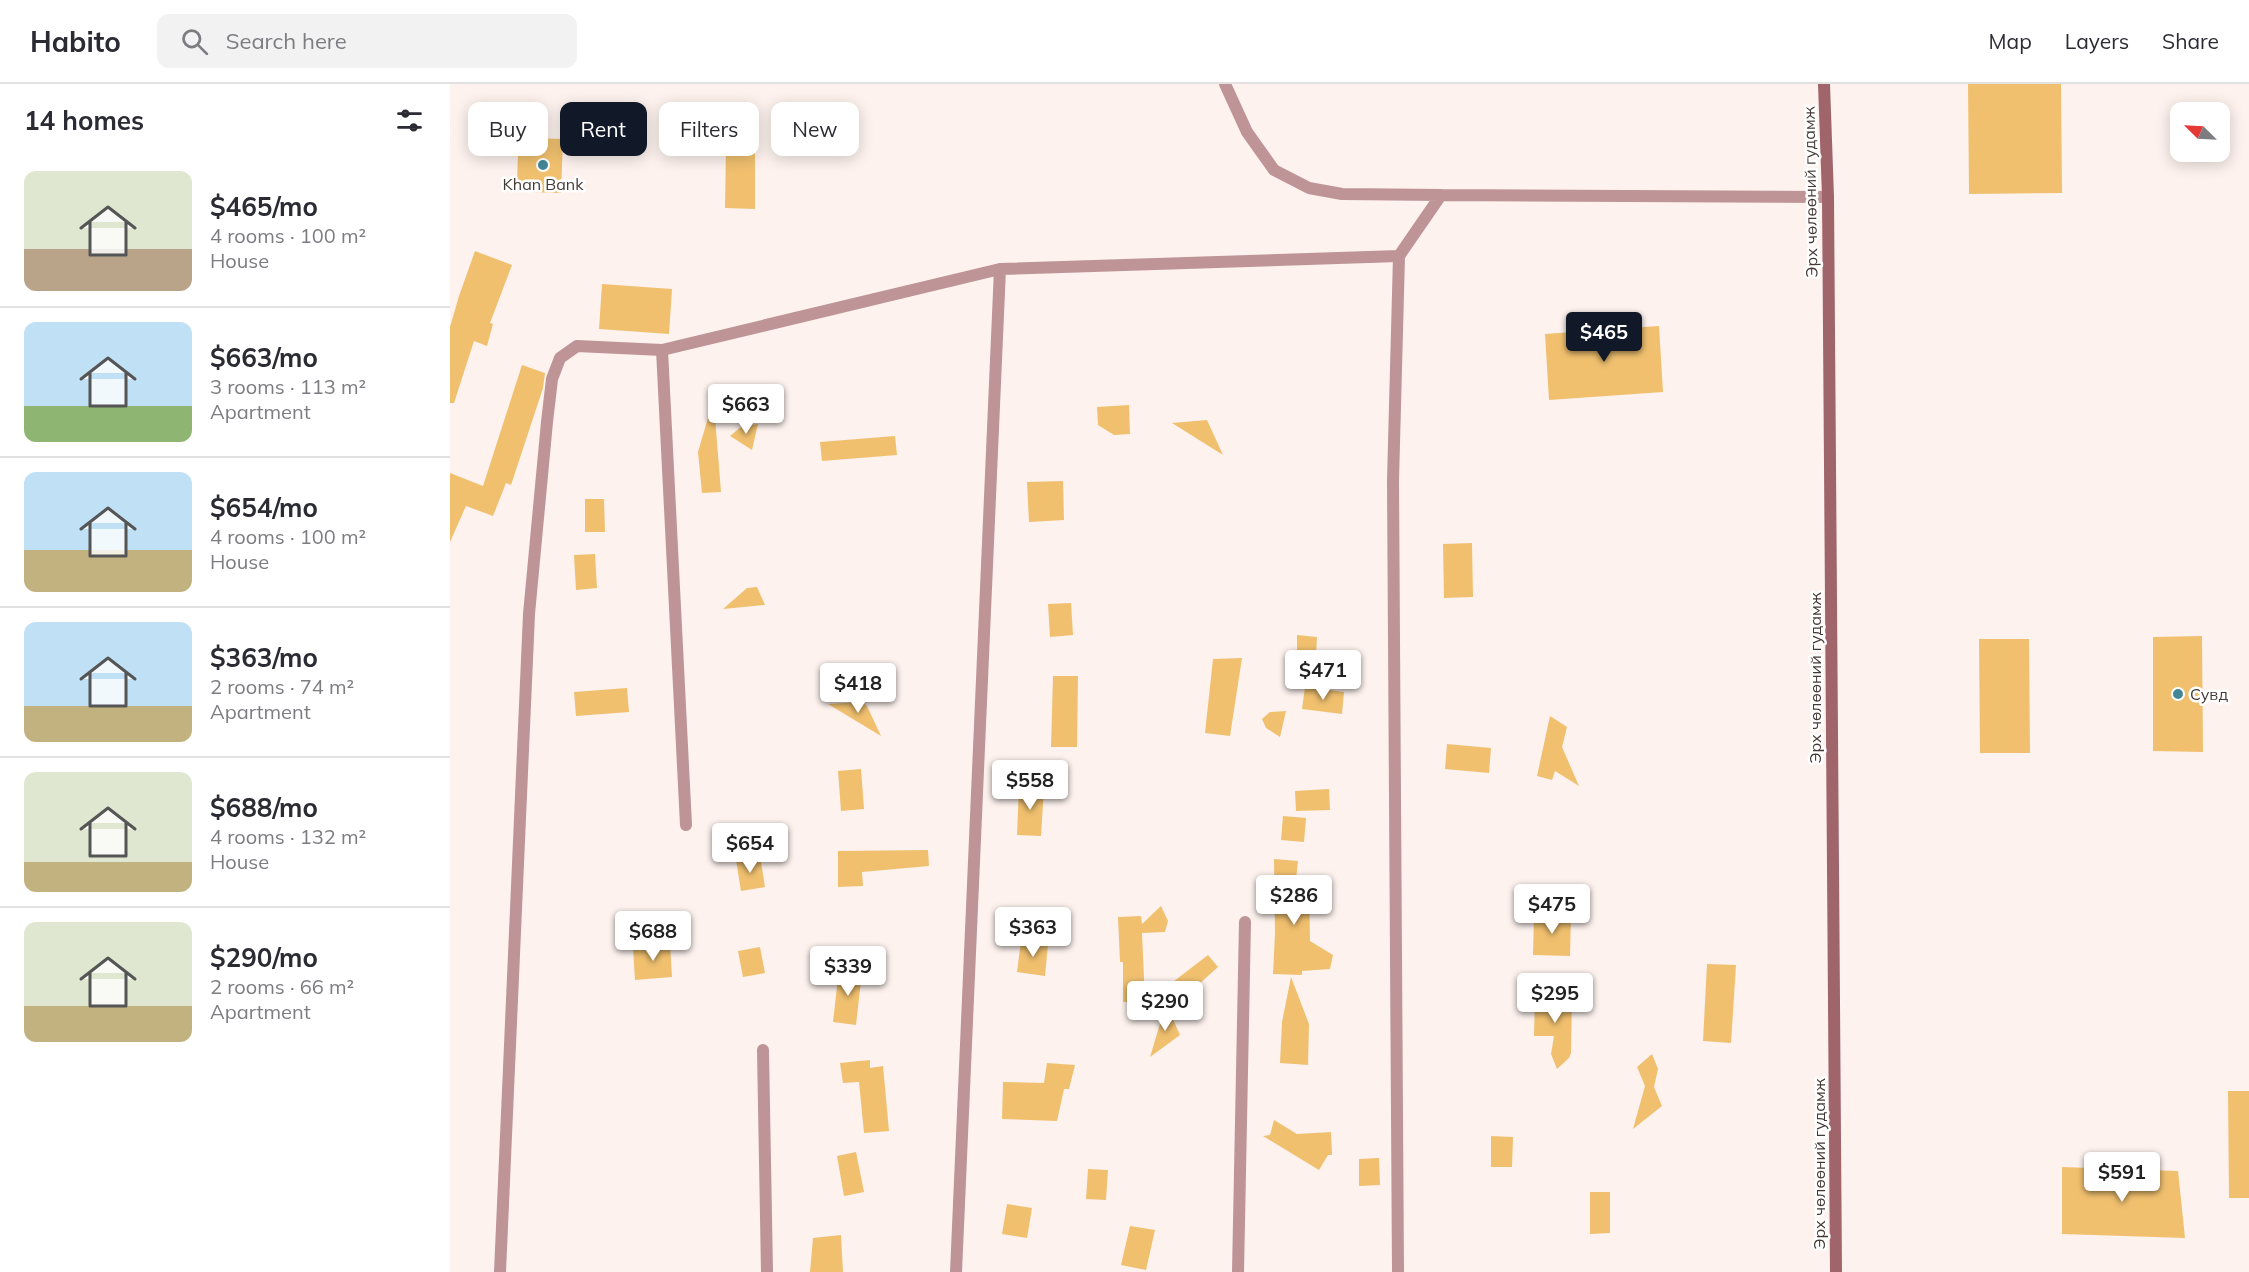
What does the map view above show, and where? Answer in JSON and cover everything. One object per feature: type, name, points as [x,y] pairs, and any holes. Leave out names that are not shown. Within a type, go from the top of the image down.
[{"type":"main road","name":"Эрх чөлөөний гудамж","points":[[1824,84],[1828,197],[1836,1272]]},
{"type":"street","points":[[1226,84],[1247,132],[1274,170],[1309,188],[1342,194],[1828,197]]},
{"type":"street","points":[[1398,1272],[1393,481],[1399,256],[1441,195]]},
{"type":"street","points":[[500,1272],[529,614],[552,379],[560,358],[578,346],[662,350],[1000,269],[1399,256]]},
{"type":"street","points":[[956,1272],[1000,269]]},
{"type":"street","points":[[662,350],[686,825]]},
{"type":"street","points":[[1238,1272],[1245,922]]},
{"type":"street","points":[[763,1050],[767,1272]]},
{"type":"building","points":[[1968,84],[2061,84],[2062,193],[1969,194]]},
{"type":"building","points":[[548,139],[560,139],[560,156],[562,156],[561,193],[528,192],[528,183],[517,183],[518,156],[548,156]]},
{"type":"building","points":[[726,156],[755,156],[755,209],[725,208]]},
{"type":"building","points":[[475,251],[512,265],[490,323],[493,324],[487,346],[474,341],[454,403],[450,403],[450,327]]},
{"type":"building","points":[[602,284],[672,289],[669,334],[599,329]]},
{"type":"building","points":[[1659,326],[1663,392],[1549,400],[1545,334]]},
{"type":"building","points":[[522,365],[545,373],[543,388],[511,485],[506,483],[493,516],[466,506],[450,542],[450,473],[483,486]]},
{"type":"building","points":[[712,404],[714,405],[721,492],[702,493],[698,452]]},
{"type":"building","points":[[1129,405],[1130,434],[1114,435],[1098,425],[1097,407]]},
{"type":"building","points":[[1207,420],[1223,455],[1172,423]]},
{"type":"building","points":[[758,424],[752,450],[730,436],[742,426]]},
{"type":"building","points":[[895,436],[897,455],[822,461],[820,442]]},
{"type":"building","points":[[1063,481],[1064,520],[1029,522],[1027,482]]},
{"type":"building","points":[[585,499],[604,499],[605,532],[585,532]]},
{"type":"building","points":[[1472,543],[1473,597],[1444,598],[1443,544]]},
{"type":"building","points":[[595,554],[597,588],[576,590],[574,555]]},
{"type":"building","points":[[757,587],[765,605],[723,609],[747,588]]},
{"type":"building","points":[[1071,603],[1073,635],[1050,637],[1048,604]]},
{"type":"building","points":[[1297,635],[1317,637],[1316,655],[1297,657]]},
{"type":"building","name":"Сувд","points":[[2202,636],[2203,752],[2153,751],[2153,637]]},
{"type":"building","points":[[1979,639],[2029,639],[2030,753],[1980,753]]},
{"type":"building","points":[[1242,658],[1230,736],[1205,733],[1213,659]]},
{"type":"building","points":[[1053,676],[1078,676],[1077,747],[1051,747]]},
{"type":"building","points":[[1305,687],[1344,692],[1342,714],[1302,709]]},
{"type":"building","points":[[627,688],[629,712],[576,716],[574,692]]},
{"type":"building","points":[[862,702],[867,706],[881,736],[828,704]]},
{"type":"building","points":[[1286,711],[1280,737],[1266,728],[1262,719],[1270,712]]},
{"type":"building","points":[[1550,716],[1567,727],[1562,747],[1579,786],[1555,771],[1552,780],[1537,776]]},
{"type":"building","points":[[1447,744],[1491,748],[1489,773],[1445,769]]},
{"type":"building","points":[[861,769],[864,809],[841,811],[838,771]]},
{"type":"building","points":[[1019,786],[1044,787],[1041,836],[1017,835]]},
{"type":"building","points":[[1329,789],[1330,810],[1296,811],[1295,791]]},
{"type":"building","points":[[1283,816],[1306,818],[1304,842],[1281,840]]},
{"type":"building","points":[[928,850],[929,866],[862,872],[863,886],[838,887],[838,851]]},
{"type":"building","points":[[760,856],[765,887],[741,891],[736,860]]},
{"type":"building","points":[[1274,859],[1298,861],[1295,888],[1309,887],[1310,941],[1333,955],[1330,969],[1302,971],[1302,975],[1273,974]]},
{"type":"building","points":[[1161,906],[1168,921],[1165,932],[1142,933],[1145,1002],[1123,1002],[1123,962],[1120,962],[1118,917],[1141,916],[1142,924]]},
{"type":"building","points":[[1534,915],[1571,915],[1570,956],[1533,955]]},
{"type":"building","points":[[1021,941],[1048,944],[1045,976],[1017,972]]},
{"type":"building","points":[[670,944],[672,977],[635,980],[633,948]]},
{"type":"building","points":[[760,947],[765,973],[743,977],[738,951]]},
{"type":"building","points":[[1208,955],[1218,967],[1179,1002],[1147,1002]]},
{"type":"building","points":[[1707,964],[1736,965],[1731,1043],[1703,1041]]},
{"type":"building","points":[[839,969],[862,972],[856,1025],[833,1022]]},
{"type":"building","points":[[1291,977],[1309,1024],[1308,1065],[1280,1063],[1282,1022]]},
{"type":"building","points":[[1535,995],[1572,995],[1571,1053],[1557,1069],[1551,1054],[1554,1036],[1534,1036]]},
{"type":"building","points":[[1166,1004],[1180,1035],[1150,1057]]},
{"type":"building","points":[[1652,1054],[1658,1069],[1654,1087],[1662,1106],[1633,1129],[1645,1086],[1637,1067]]},
{"type":"building","points":[[870,1060],[870,1068],[883,1066],[889,1131],[864,1133],[859,1082],[843,1083],[840,1063]]},
{"type":"building","points":[[1047,1063],[1075,1065],[1069,1089],[1064,1089],[1057,1121],[1002,1119],[1003,1082],[1044,1083]]},
{"type":"building","points":[[2228,1091],[2249,1091],[2249,1198],[2229,1198]]},
{"type":"building","points":[[1274,1120],[1297,1134],[1331,1132],[1332,1155],[1328,1155],[1319,1170],[1263,1136],[1270,1135]]},
{"type":"building","points":[[1491,1136],[1513,1137],[1512,1167],[1491,1167]]},
{"type":"building","points":[[856,1152],[864,1192],[844,1196],[837,1156]]},
{"type":"building","points":[[1379,1158],[1380,1185],[1359,1186],[1359,1159]]},
{"type":"building","points":[[2062,1167],[2178,1171],[2185,1238],[2062,1234]]},
{"type":"building","points":[[1088,1169],[1108,1170],[1106,1200],[1086,1199]]},
{"type":"building","points":[[1590,1192],[1610,1192],[1610,1233],[1590,1234]]},
{"type":"building","points":[[1007,1204],[1032,1208],[1027,1238],[1002,1234]]},
{"type":"building","points":[[1130,1226],[1155,1230],[1146,1270],[1121,1265]]},
{"type":"building","points":[[841,1235],[843,1272],[810,1272],[813,1238]]},
{"type":"place","name":"Khan Bank","points":[[543,165]]},
{"type":"place","name":"Сувд","points":[[2178,694]]}]
